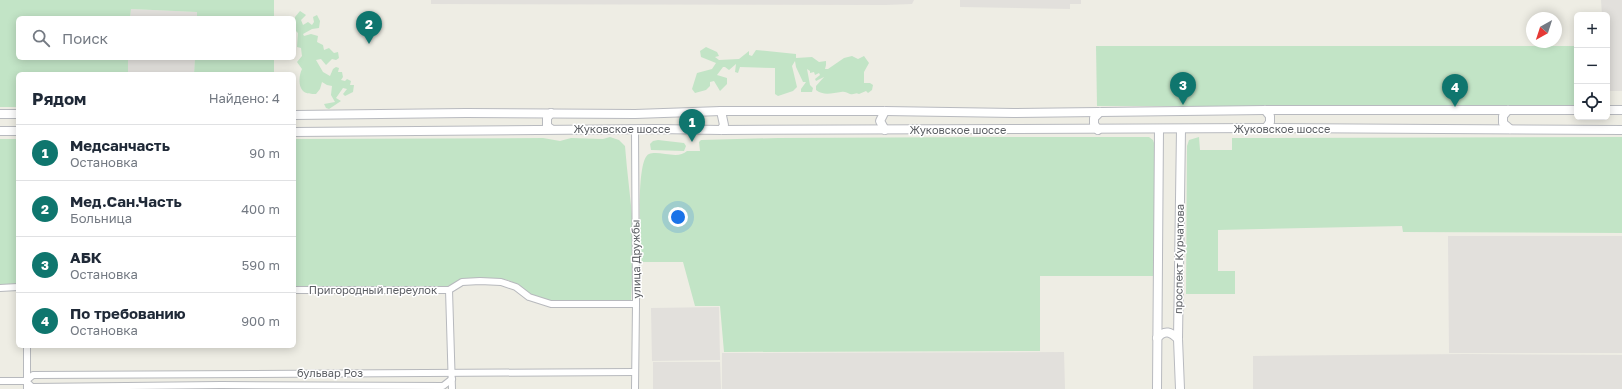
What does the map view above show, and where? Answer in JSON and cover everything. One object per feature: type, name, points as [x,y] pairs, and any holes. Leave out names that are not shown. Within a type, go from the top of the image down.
[{"type":"main road","points":[[1265,110],[1270,116],[1270,122],[1266,128]]},
{"type":"main road","name":"Жуковское шоссе","points":[[296,115],[551,112],[635,114],[721,111],[1014,113],[1265,110],[1574,110]]},
{"type":"main road","points":[[1508,110],[1503,116],[1503,123],[1510,129]]},
{"type":"main road","points":[[1610,110],[1622,110]]},
{"type":"main road","points":[[721,111],[724,125],[721,130]]},
{"type":"main road","points":[[885,111],[880,121],[885,130]]},
{"type":"main road","points":[[551,112],[547,118],[547,126],[551,129]]},
{"type":"main road","points":[[1098,130],[1094,124],[1094,118],[1100,112]]},
{"type":"main road","points":[[0,114],[16,114]]},
{"type":"main road","name":"Жуковское шоссе","points":[[296,132],[551,129],[1098,130],[1266,128],[1622,130]]},
{"type":"main road","name":"проспект Курчатова","points":[[1157,389],[1159,129]]},
{"type":"main road","name":"проспект Курчатова","points":[[1180,389],[1178,340],[1181,129]]},
{"type":"main road","points":[[0,131],[16,131]]},
{"type":"main road","points":[[1157,338],[1167,331],[1172,333],[1178,340]]},
{"type":"street","name":"улица Дружбы","points":[[634,129],[636,304],[635,389]]},
{"type":"street","name":"Пригородный переулок","points":[[296,290],[450,290],[462,282],[480,281],[502,282],[516,287],[529,297],[551,304],[636,304]]},
{"type":"street","points":[[0,288],[16,287]]},
{"type":"street","points":[[450,290],[452,389]]},
{"type":"street","points":[[27,348],[27,389]]},
{"type":"street","name":"бульвар Роз","points":[[27,381],[33,375],[635,372]]},
{"type":"street","points":[[27,381],[32,387],[443,386],[452,379]]},
{"type":"street","points":[[0,381],[27,381]]},
{"type":"shaded area","points":[[431,0],[914,0],[912,4],[885,5],[431,4]]},
{"type":"shaded area","points":[[960,0],[1081,0],[1081,4],[1070,4],[1070,9],[960,7]]},
{"type":"shaded area","points":[[1601,0],[1622,0],[1622,91],[1610,91],[1610,12],[1602,12]]},
{"type":"shaded area","points":[[131,9],[197,12],[197,16],[130,16]]},
{"type":"shaded area","points":[[128,60],[195,60],[194,72],[128,72]]},
{"type":"shaded area","points":[[1448,236],[1622,236],[1622,353],[1449,353]]},
{"type":"shaded area","points":[[719,307],[720,360],[652,361],[651,308]]},
{"type":"shaded area","points":[[1064,352],[1065,389],[722,389],[722,353]]},
{"type":"shaded area","points":[[1465,354],[1622,355],[1622,389],[1253,389],[1253,356]]},
{"type":"shaded area","points":[[653,362],[720,362],[721,389],[653,389]]},
{"type":"green space","points":[[0,0],[274,0],[274,16],[197,16],[197,12],[131,9],[130,16],[16,16],[16,60],[128,60],[128,72],[16,72],[16,107],[0,107]]},
{"type":"green space","points":[[300,11],[306,15],[301,20],[303,25],[308,22],[312,25],[314,22],[313,17],[317,15],[320,21],[319,28],[312,29],[303,34],[304,36],[311,34],[318,36],[317,42],[323,45],[324,50],[329,48],[334,53],[338,52],[339,58],[336,60],[332,59],[326,65],[321,59],[316,60],[323,72],[330,76],[333,69],[336,67],[339,68],[338,72],[342,72],[343,77],[341,80],[345,81],[347,79],[351,81],[350,85],[354,85],[353,92],[345,96],[343,94],[347,89],[343,88],[336,98],[341,101],[329,109],[326,108],[324,104],[335,102],[331,95],[332,86],[322,82],[320,89],[316,94],[306,93],[301,89],[300,74],[302,69],[297,62],[302,56],[301,48],[297,47],[298,33],[296,31],[296,16]]},
{"type":"green space","points":[[1096,46],[1526,46],[1526,48],[1562,48],[1562,46],[1574,46],[1574,106],[1097,106]]},
{"type":"green space","points":[[706,47],[717,52],[719,56],[715,57],[719,60],[739,59],[749,51],[749,55],[752,56],[756,50],[796,54],[796,58],[812,57],[819,62],[826,61],[825,69],[828,69],[844,58],[852,56],[858,59],[864,56],[869,63],[864,72],[864,83],[870,83],[873,85],[872,90],[868,93],[866,91],[859,94],[844,92],[828,94],[822,93],[816,90],[816,86],[824,77],[816,81],[815,79],[820,75],[819,73],[815,75],[814,72],[810,73],[807,69],[810,85],[813,88],[812,92],[801,92],[801,89],[806,82],[803,82],[796,67],[795,61],[792,66],[797,87],[793,91],[778,96],[775,94],[775,68],[740,67],[738,73],[735,72],[736,64],[729,70],[723,67],[717,75],[727,78],[727,84],[720,91],[714,81],[710,82],[710,86],[706,90],[695,93],[692,89],[697,73],[712,69],[716,63],[701,57],[700,51]]},
{"type":"green space","points":[[195,60],[274,60],[274,72],[194,72]]},
{"type":"green space","points":[[610,137],[619,140],[625,146],[633,228],[631,301],[551,301],[527,294],[511,281],[504,279],[467,279],[440,289],[296,288],[296,139],[543,138],[560,141],[571,138],[603,139]]},
{"type":"green space","points":[[1149,137],[1154,143],[1154,276],[1040,276],[1040,351],[724,352],[720,306],[695,306],[683,262],[641,262],[640,186],[645,160],[649,154],[658,153],[679,155],[687,151],[700,151],[699,142],[701,140],[778,138]]},
{"type":"green space","points":[[1199,137],[1200,150],[1232,150],[1232,138],[1622,137],[1622,233],[1403,232],[1402,226],[1218,230],[1218,271],[1235,271],[1235,294],[1186,294],[1187,146],[1189,140]]},
{"type":"green space","points":[[0,139],[16,139],[16,288],[0,290]]},
{"type":"green space","points":[[658,140],[684,143],[686,146],[684,151],[651,150],[650,144],[653,141]]},
{"type":"place","name":"Мед.Сан.Часть","points":[[369,44]]},
{"type":"place","name":"АБК","points":[[1183,105]]},
{"type":"place","name":"По требованию","points":[[1455,107]]},
{"type":"place","name":"Медсанчасть","points":[[692,142]]}]
